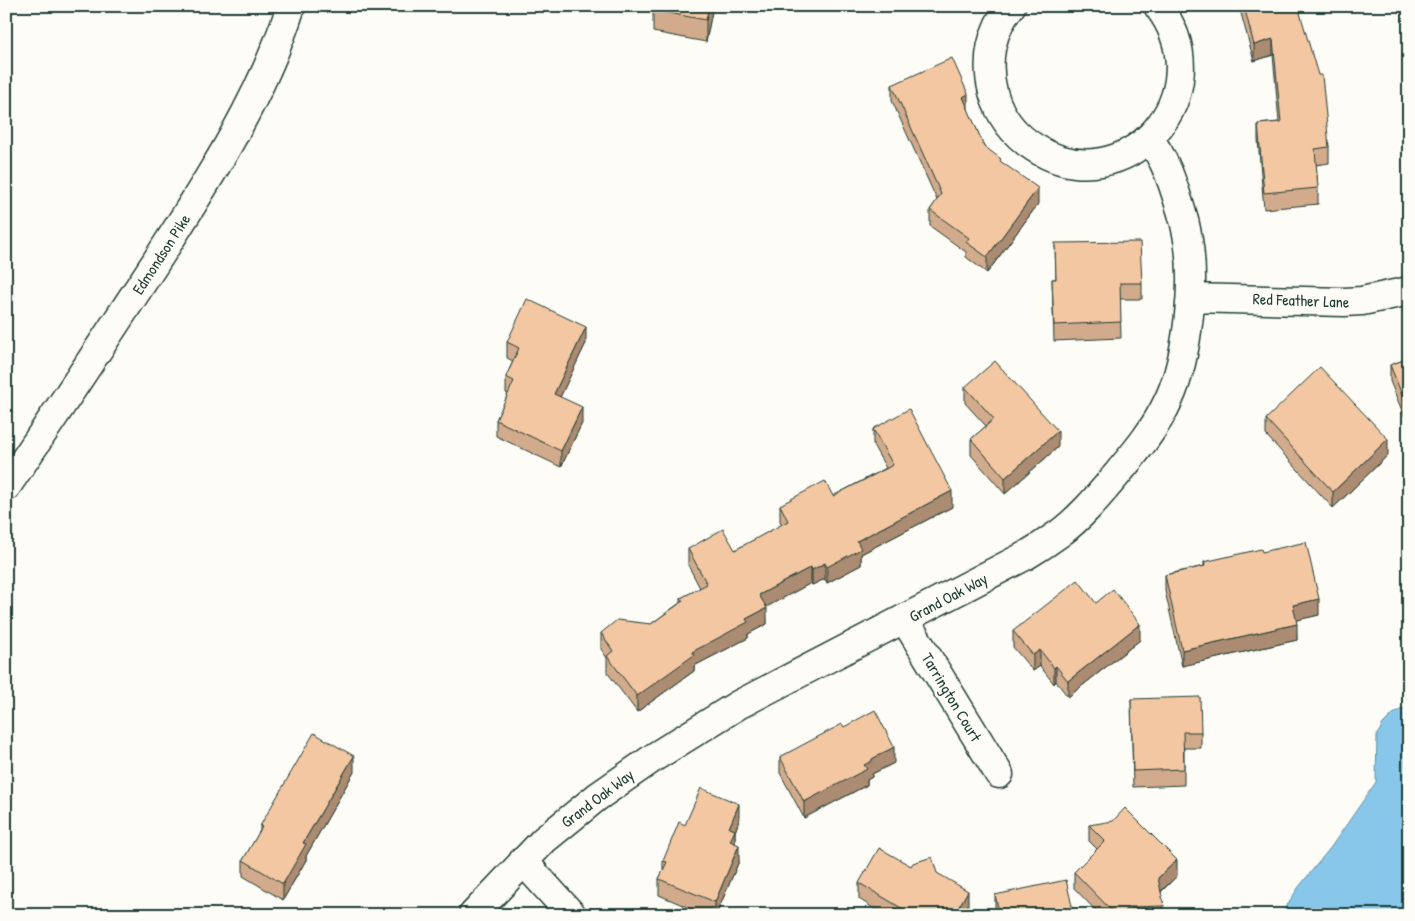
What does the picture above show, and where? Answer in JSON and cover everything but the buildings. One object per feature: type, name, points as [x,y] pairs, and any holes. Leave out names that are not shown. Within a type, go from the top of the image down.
[{"type":"street","name":"Edmondson Pike","points":[[6,487],[91,361],[199,194],[240,124],[260,83],[291,6]]},
{"type":"street","points":[[1012,6],[1001,20],[994,35],[989,69],[995,99],[1001,112],[1019,136],[1041,152],[1069,161],[1092,162],[1115,158],[1132,150],[1159,127],[1170,109],[1179,85],[1178,47],[1169,22],[1158,6]]},
{"type":"street","name":"Grand Oak Way","points":[[473,915],[523,861],[569,819],[656,756],[738,705],[905,620],[1025,556],[1069,525],[1106,487],[1143,443],[1169,398],[1187,336],[1191,298],[1190,247],[1184,220],[1168,170],[1160,152],[1148,138]]},
{"type":"street","name":"Red Feather Lane","points":[[1191,298],[1362,302],[1409,291]]},
{"type":"street","name":"Tarrington Court","points":[[905,620],[999,774]]},
{"type":"street","points":[[523,861],[572,915]]},
{"type":"water","points":[[1409,705],[1409,915],[1281,915],[1298,888],[1331,847],[1376,782],[1377,735],[1383,724],[1393,714]]}]
